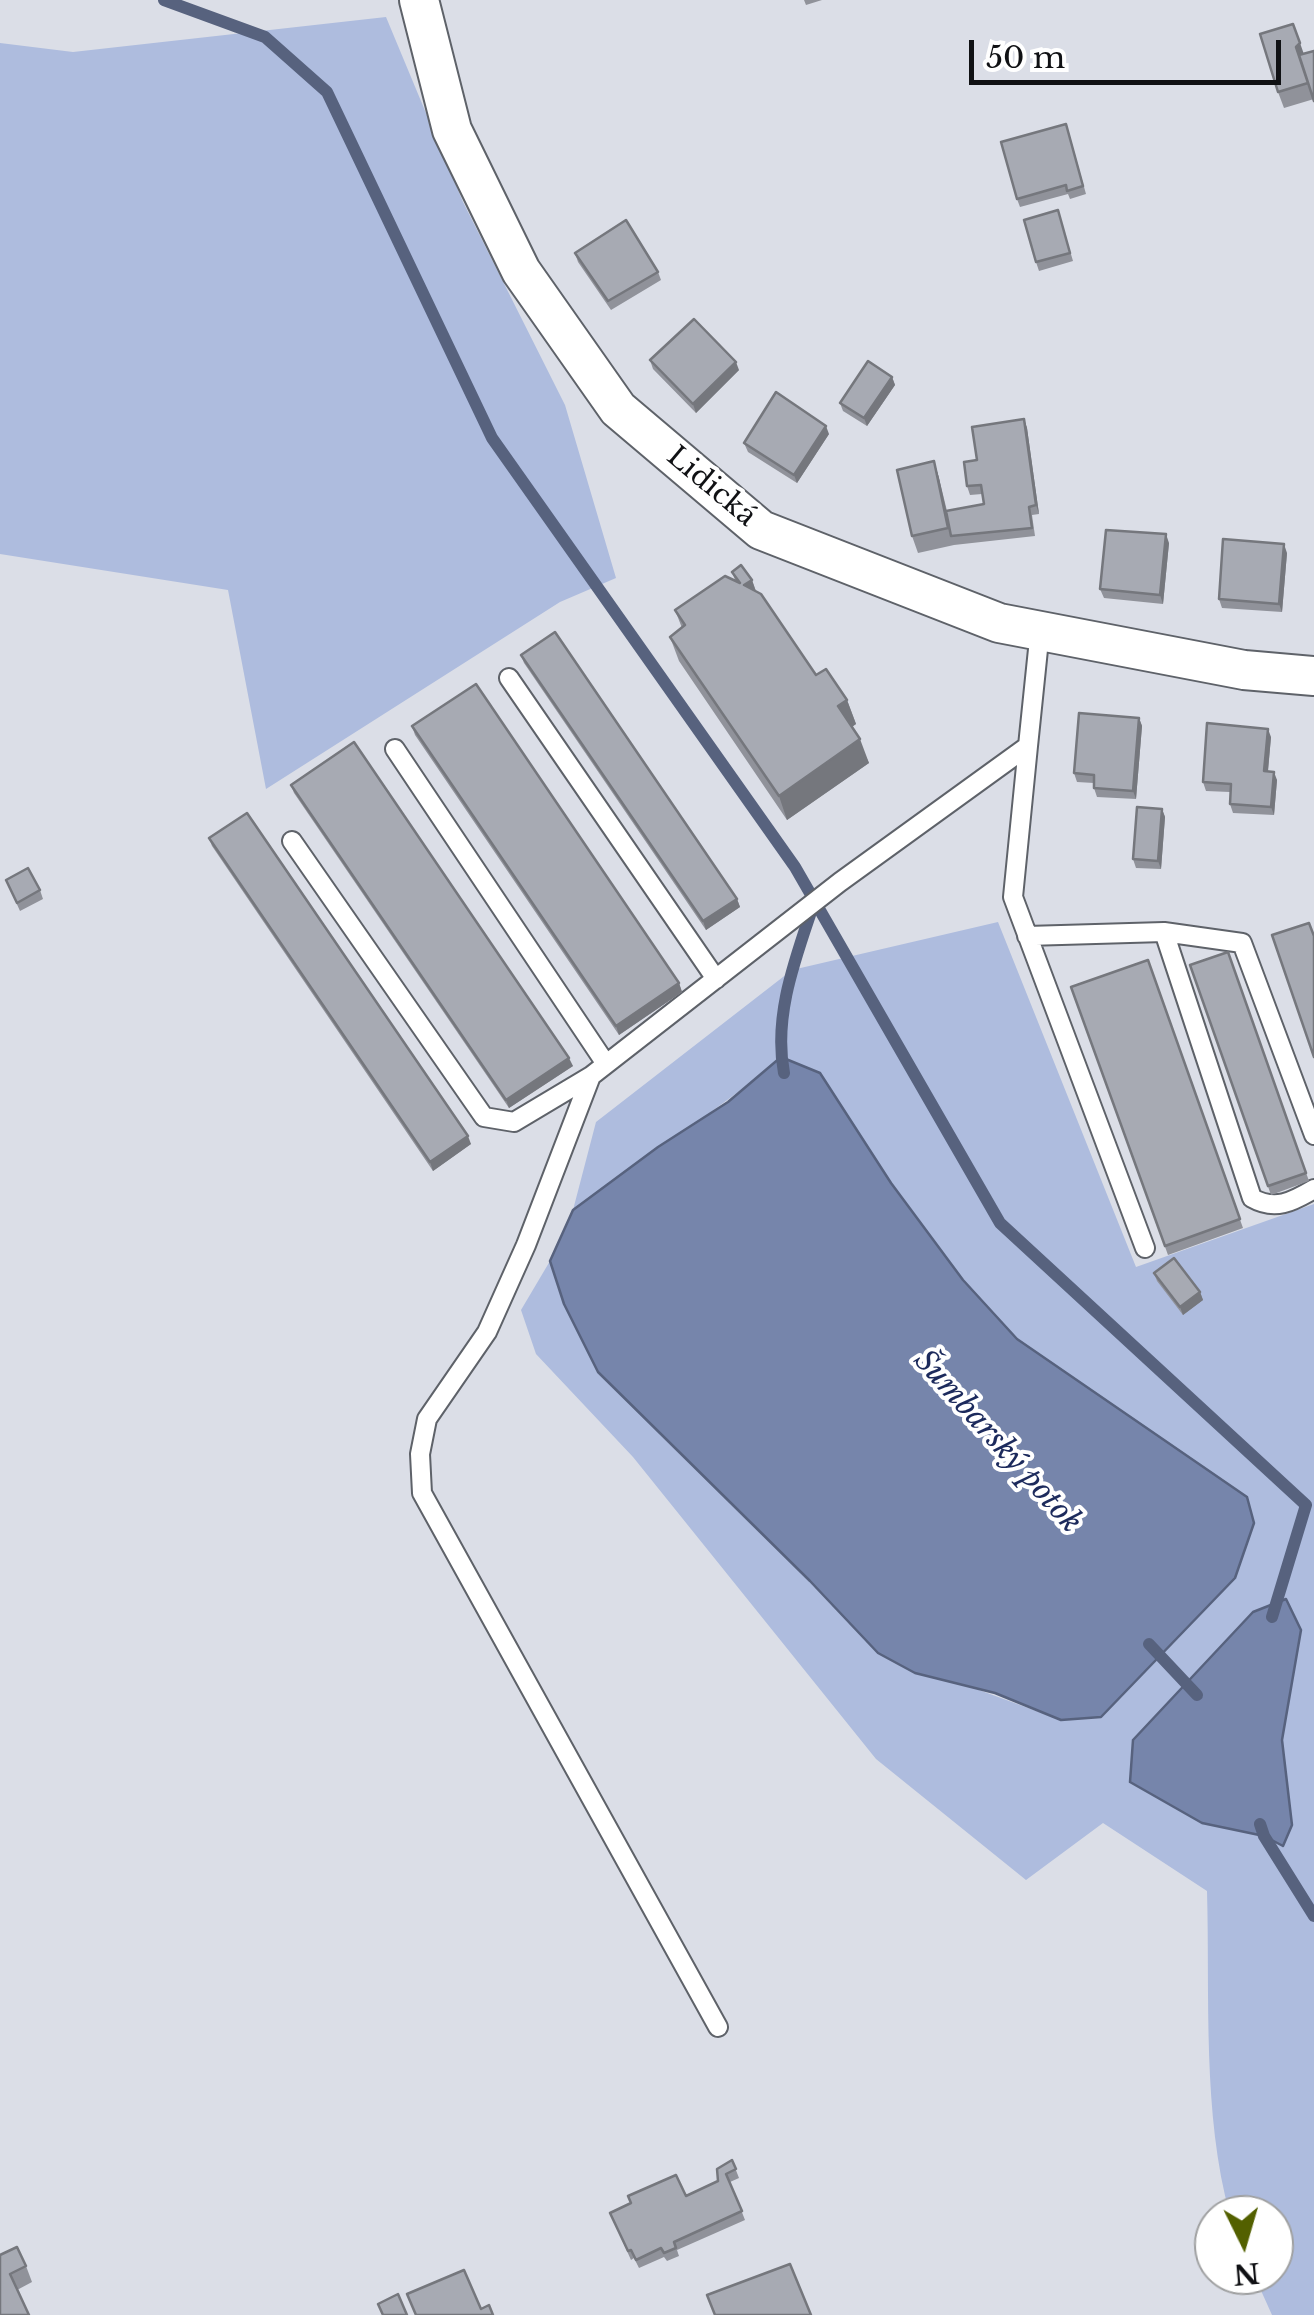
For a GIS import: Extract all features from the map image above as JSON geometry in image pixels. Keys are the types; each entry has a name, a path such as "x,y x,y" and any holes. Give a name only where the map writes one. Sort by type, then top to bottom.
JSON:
{"street":[{"name":"Lidická","path":"419,0 452,130 522,271 618,408 761,530 998,623 1244,670 1314,676"}],"lane":[{"path":"1040,630 1013,896 1145,1248"},
{"path":"509,678 716,979"},
{"path":"292,841 484,1118 514,1122 590,1076 840,882 1028,746"},
{"path":"395,749 606,1064"},
{"path":"1027,936 1164,932 1242,943 1314,1136"},
{"path":"1164,932 1252,1198 1266,1206 1291,1203 1314,1189"},
{"path":"590,1076 526,1245 487,1332 427,1419 420,1454 422,1493 718,2026"}],"shaded area":[{"path":"386,17 463,202 565,405 616,578 560,602 266,789 228,590 0,554 0,43 73,52"},
{"path":"998,922 1136,1267 1314,1204 1314,2315 1272,2315 1263,2295 1294,2295 1294,2195 1225,2195 1211,2096 1207,1891 1103,1823 1026,1880 876,1759 633,1457 536,1354 521,1310 550,1261 564,1304 598,1372 878,1653 1061,1720 1101,1717 1235,1578 1247,1497 1017,1339 963,1280 891,1183 820,1073 781,1058 573,1210 596,1122 792,970"}],"water":[{"path":"781,1057 820,1073 891,1183 963,1280 1017,1339 1247,1497 1254,1523 1235,1578 1101,1717 1061,1720 995,1693 915,1673 878,1653 598,1372 564,1304 550,1261 573,1210 658,1147 728,1102"},
{"path":"1286,1599 1301,1630 1282,1740 1292,1825 1283,1846 1264,1836 1202,1823 1130,1782 1133,1740 1253,1612"}],"building":[{"path":"1293,24 1308,83 1278,92 1260,34"},
{"path":"1314,51 1314,101 1299,55"},
{"path":"1066,124 1083,186 1067,191 1066,185 1017,199 1001,142"},
{"path":"1058,210 1070,253 1036,262 1024,220"},
{"path":"626,220 658,272 608,301 575,253"},
{"path":"694,319 736,362 693,404 650,360"},
{"path":"868,361 892,377 864,418 840,403"},
{"path":"776,392 826,426 794,475 744,443"},
{"path":"1024,419 1036,505 1029,507 1032,528 951,536 946,511 984,504 981,485 967,486 964,462 977,460 972,427"},
{"path":"934,461 948,528 912,536 897,470"},
{"path":"1106,530 1166,534 1160,595 1100,589"},
{"path":"1223,539 1284,544 1279,604 1219,599"},
{"path":"741,565 752,580 744,585 761,594 816,675 826,669 847,700 838,706 860,739 779,796 670,637 685,625 675,610 725,576 740,583 732,572"},
{"path":"555,632 737,899 703,921 521,655"},
{"path":"476,684 679,983 616,1026 412,726"},
{"path":"1079,713 1139,718 1133,791 1094,788 1094,775 1074,773"},
{"path":"1207,723 1268,729 1264,771 1274,772 1271,807 1230,804 1231,784 1203,782"},
{"path":"354,742 569,1058 506,1100 291,785"},
{"path":"1137,807 1162,809 1158,861 1133,859"},
{"path":"247,813 468,1136 430,1162 209,838"},
{"path":"28,868 40,890 17,903 6,880"},
{"path":"1309,923 1314,936 1314,1057 1272,935"},
{"path":"1228,952 1306,1173 1268,1186 1190,965"},
{"path":"1148,960 1240,1219 1165,1246 1071,987"},
{"path":"1174,1258 1200,1292 1180,1307 1154,1273"},
{"path":"732,2160 736,2169 726,2174 742,2211 674,2242 676,2248 664,2253 661,2248 636,2260 610,2213 631,2203 628,2196 676,2175 686,2196 718,2181 717,2169"},
{"path":"17,2247 26,2266 10,2274 29,2315 0,2315 0,2255"},
{"path":"790,2264 811,2315 715,2315 707,2295"},
{"path":"464,2270 481,2309 489,2305 493,2315 416,2315 407,2294"},
{"path":"398,2294 407,2315 383,2315 378,2304"}],"waterway":[{"path":"164,0 265,37 327,92 492,438 795,867 1000,1223 1306,1505 1272,1617"},
{"name":"Šumbarský potok","path":"784,1073 784,1008 814,903"},
{"name":"Šumbarský potok","path":"1149,1644 1197,1695"},
{"path":"1260,1824 1314,1916"}]}
